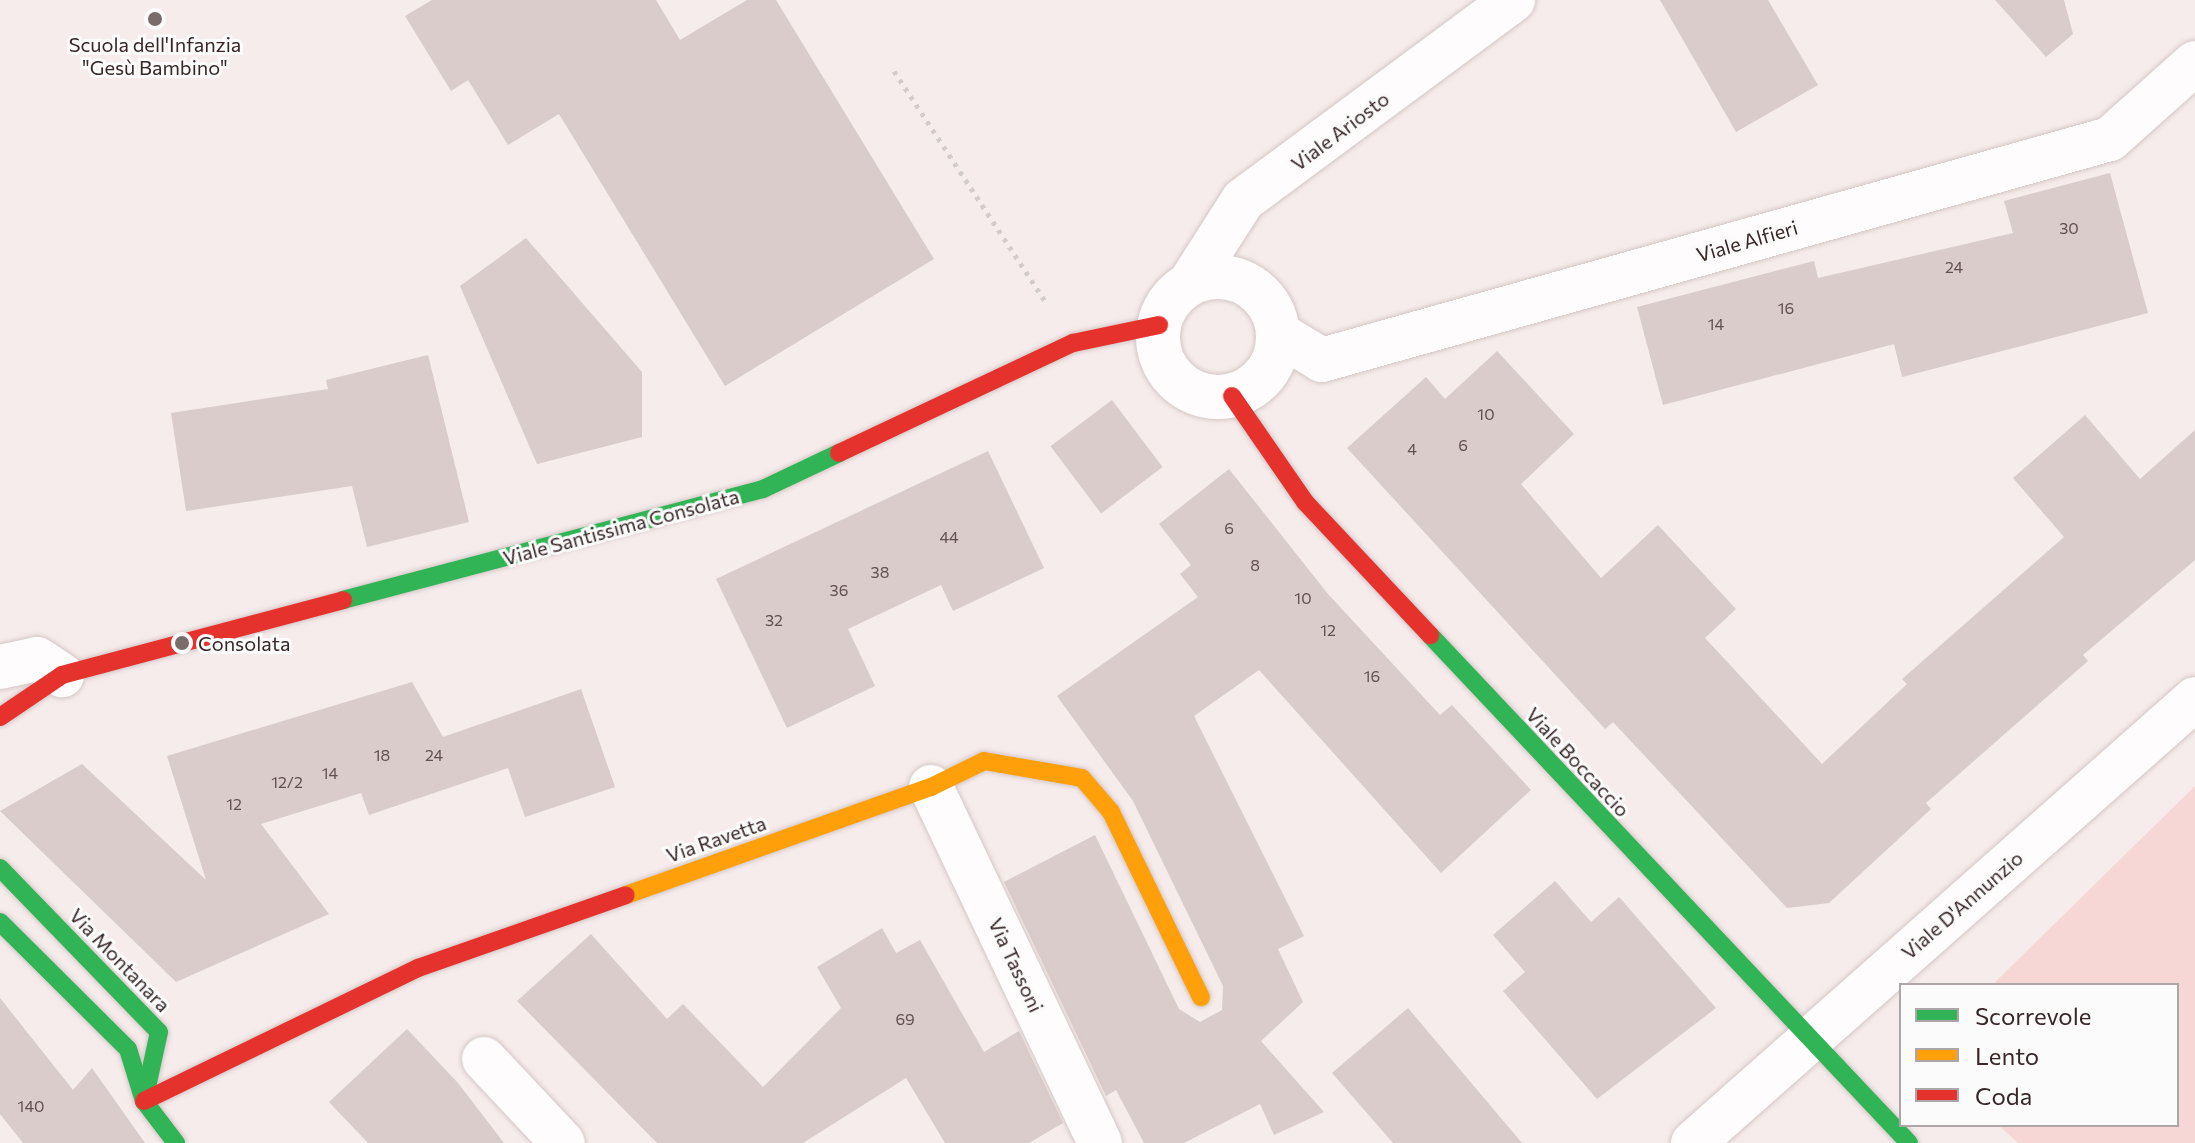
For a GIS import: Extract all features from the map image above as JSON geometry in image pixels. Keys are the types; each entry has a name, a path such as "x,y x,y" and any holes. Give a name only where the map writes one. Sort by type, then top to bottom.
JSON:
{"street":[{"name":"Viale Ariosto","path":"1190,283 1243,200 1513,0"},
{"name":"Viale Alfieri","path":"1279,334 1322,360 2110,139 2195,63"},
{"path":"1217,276 1251,285 1274,312 1279,334 1273,364 1253,387 1232,396 1212,397 1176,380 1159,347 1159,325 1168,303 1190,283 1217,276"},
{"name":"Viale Santissima Consolata","path":"0,717 62,675 763,489 1073,343 1159,325"},
{"name":"Viale Boccaccio","path":"1232,396 1305,502 1809,1041 1909,1143"},
{"path":"0,667 37,659 62,675"},
{"name":"Viale D'Annunzio","path":"1693,1143 2195,699"},
{"name":"Via Ravetta","path":"144,1101 418,968 931,787 984,761 1082,778 1111,812 1201,997"},
{"name":"Via Tassoni","path":"931,787 1100,1143"},
{"name":"Via Montanara","path":"0,868 159,1032 144,1101"},
{"path":"0,922 128,1049 144,1101 176,1143"},
{"path":"484,1059 563,1143"}],"path":[{"path":"894,71 1073,343"}],"shaded area":[{"path":"2195,786 2195,1143 2018,1143 2000,1127 2179,1127 2179,983 1994,983"}],"building":[{"path":"432,0 656,0 680,40 747,0 776,0 934,259 725,386 559,114 508,145 468,80 451,91 405,16"},
{"path":"1660,0 1768,0 1818,85 1736,132"},
{"path":"1995,0 2064,0 2073,34 2046,57"},
{"path":"2110,173 2148,313 1902,377 1894,344 1663,405 1637,307 1814,261 1818,278 2013,233 2004,201"},
{"path":"526,238 642,372 642,437 537,464 460,286"},
{"path":"1497,351 1574,434 1521,484 1601,578 1658,525 1736,609 1705,638 1822,764 1907,684 1902,679 2064,537 2013,478 2085,415 2140,479 2195,430 2195,560 2083,655 2088,661 1926,803 1931,809 1829,903 1787,908 1613,722 1605,729 1347,448 1426,377 1445,399"},
{"path":"428,355 469,522 367,547 352,486 186,511 171,413 328,389 326,380"},
{"path":"1112,400 1163,467 1101,513 1051,446"},
{"path":"988,451 1044,568 953,611 941,585 848,629 875,686 787,728 716,579"},
{"path":"1229,469 1328,594 1440,715 1452,705 1531,790 1441,873 1259,670 1194,716 1304,936 1278,949 1303,1002 1261,1041 1324,1112 1274,1135 1260,1104 1184,1143 1144,1143 1116,1090 1106,1096 1004,882 1095,835 1179,1009 1200,1022 1222,1010 1223,986 1133,801 1057,696 1198,597 1180,574 1191,565 1159,524"},
{"path":"412,682 443,737 581,689 615,787 525,817 508,768 369,815 361,793 261,824 329,914 176,982 0,811 82,764 206,880 167,756"},
{"path":"1555,881 1591,922 1619,897 1716,1008 1597,1099 1503,991 1525,972 1493,935"},
{"path":"882,928 896,953 920,940 984,1052 1019,1031 1063,1123 1029,1143 945,1143 906,1078 803,1143 657,1143 517,1001 591,934 667,1019 683,1004 763,1087 841,1008 817,967"},
{"path":"0,998 73,1090 92,1068 145,1143 23,1143 0,1114"},
{"path":"1408,1008 1522,1143 1393,1143 1332,1073"},
{"path":"407,1029 458,1083 504,1143 368,1143 329,1102"}],"traffic: fast":[{"path":"343,600 763,489 839,453"},
{"path":"1430,635 1909,1143"},
{"path":"0,868 159,1032 144,1101"},
{"path":"0,922 128,1049 144,1101 176,1143"}],"traffic: slow":[{"path":"626,895 931,787 984,761 1082,778 1111,812 1201,997"}],"traffic: jam":[{"path":"839,453 1073,343 1159,325"},
{"path":"1232,396 1305,502 1430,635"},
{"path":"0,717 62,675 343,600"},
{"path":"144,1101 418,968 626,895"}],"place":[{"name":"Scuola dell'Infanzia \"Gesù Bambino\"","path":"155,19"},
{"name":"Consolata","path":"182,643"}]}
